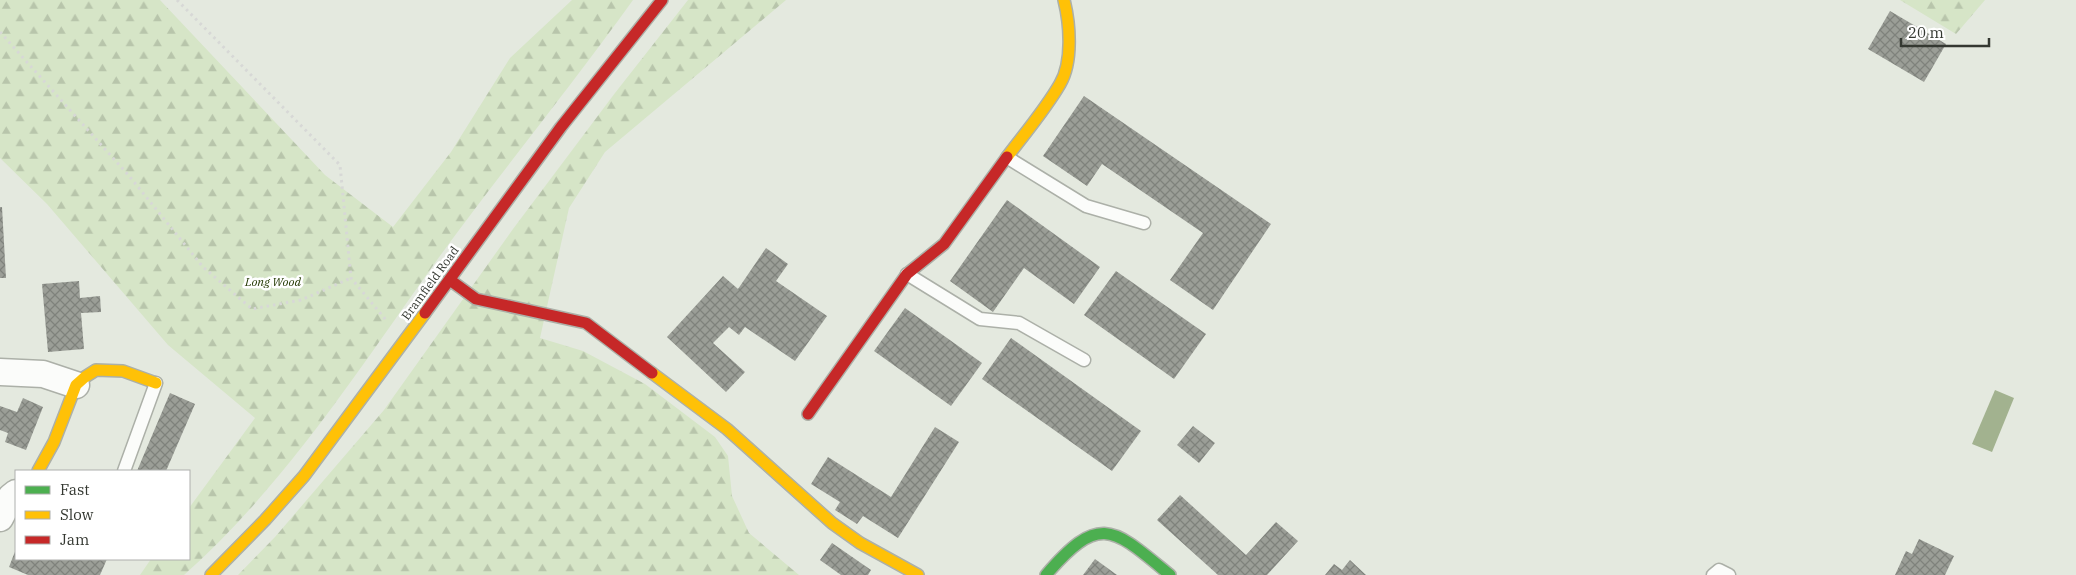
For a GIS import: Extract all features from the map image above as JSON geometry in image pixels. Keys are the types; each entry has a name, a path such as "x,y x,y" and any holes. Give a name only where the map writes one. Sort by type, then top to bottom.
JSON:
{"street":[{"name":"Bramfield Road","path":"212,575 248,538 315,461 507,200 632,36 662,0"},
{"path":"808,414 907,274 944,244 1062,83 1071,37 1068,12 1064,0"},
{"path":"450,280 476,299 586,323 727,429 832,523 860,544 918,575"},
{"path":"39,470 54,442 76,385 96,370 124,371 156,383"},
{"path":"0,372 43,374 76,385"},
{"path":"0,518 15,494"},
{"path":"1046,575 1064,551 1089,534 1101,532 1127,540 1170,575"}],"lane":[{"path":"1008,158 1086,206 1144,223"},
{"path":"907,274 980,319 1019,323 1084,360"},
{"path":"124,470 156,383"},
{"path":"1713,575 1719,570 1729,575"}],"path":[{"path":"177,0 340,166 351,278 404,342"},
{"path":"0,32 130,177 203,267 252,310 301,300 351,278"}],"green space":[{"name":"Long Wood","path":"0,0 160,0 325,175 393,227 451,152 510,58 572,0 633,0 461,227 349,384 288,465 221,540 184,575 140,575 150,560 190,560 190,507 255,418 168,345 47,204 0,158"},
{"path":"688,0 786,0 605,152 569,208 540,338 583,351 645,384 715,437 728,456 732,496 749,533 799,575 238,575 275,537 384,410 513,229 615,93"},
{"path":"1900,0 1985,0 1956,34"}],"shaded area":[{"path":"1995,390 2014,398 1992,452 1972,444"}],"building":[{"path":"1890,11 1946,44 1924,82 1868,49"},
{"path":"1084,96 1271,224 1213,310 1170,280 1203,233 1102,164 1087,186 1043,156"},
{"path":"1007,200 1100,267 1074,304 1024,268 993,312 950,281"},
{"path":"0,207 2,207 6,278 0,278"},
{"path":"766,248 788,264 776,281 827,316 795,361 745,327 739,335 729,327 713,343 745,372 726,392 667,337 723,276 738,289"},
{"path":"1116,271 1206,334 1174,379 1084,315"},
{"path":"79,281 80,298 100,296 101,312 81,313 84,349 48,352 42,284"},
{"path":"905,308 982,363 951,406 874,351"},
{"path":"1011,338 1141,431 1112,471 982,379"},
{"path":"170,393 195,404 166,470 137,470"},
{"path":"23,398 43,407 26,450 5,442 8,433 0,430 0,406 17,412"},
{"path":"1193,426 1215,443 1199,463 1177,445"},
{"path":"935,427 959,442 898,538 863,516 857,524 835,510 840,502 811,484 828,457 891,497"},
{"path":"1180,495 1246,555 1276,522 1298,541 1267,575 1218,575 1157,520"},
{"path":"1919,539 1954,556 1945,575 1895,575 1906,551 1912,554"},
{"path":"832,543 871,570 868,575 841,575 820,560"},
{"path":"15,552 15,560 107,560 100,575 28,575 9,567"},
{"path":"1095,559 1117,575 1083,575"},
{"path":"1350,560 1366,575 1325,575 1334,564 1342,570"}],"traffic: fast":[{"path":"1046,575 1064,555 1080,542 1094,535 1107,534 1120,538 1134,546 1170,575"}],"traffic: slow":[{"path":"1007,157 1048,103 1064,75 1069,54 1068,20 1064,0"},
{"path":"211,575 265,520 304,476 425,313"},
{"path":"39,470 54,442 76,385 85,377 96,370 123,371 156,383"},
{"path":"652,373 727,429 832,523 860,543 918,575"}],"traffic: jam":[{"path":"425,313 561,127 662,0"},
{"path":"808,414 907,274 944,244 1007,157"},
{"path":"450,280 476,299 586,323 652,373"}]}
